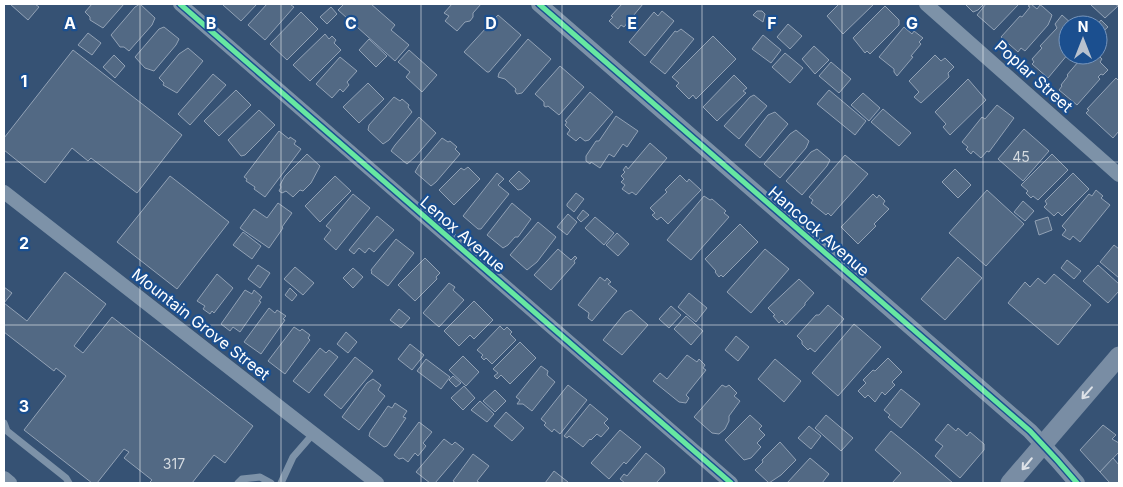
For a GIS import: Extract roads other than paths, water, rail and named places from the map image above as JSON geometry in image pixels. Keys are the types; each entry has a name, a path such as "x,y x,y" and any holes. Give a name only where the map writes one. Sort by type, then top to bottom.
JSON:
{"main road":[{"path":"1010,483 1119,356"}],"street":[{"name":"Lenox Avenue","path":"180,4 731,483"},
{"name":"Hancock Avenue","path":"539,4 1022,425 1043,445 1076,483"},
{"name":"Poplar Street","path":"926,4 1119,175"},
{"name":"Mountain Grove Street","path":"4,192 377,483"},
{"path":"4,478 10,483"}],"lane":[{"path":"4,422 7,431 66,478 69,483"},
{"path":"281,483 293,457 314,434"},
{"path":"238,483 242,479 260,477 271,483"}]}
